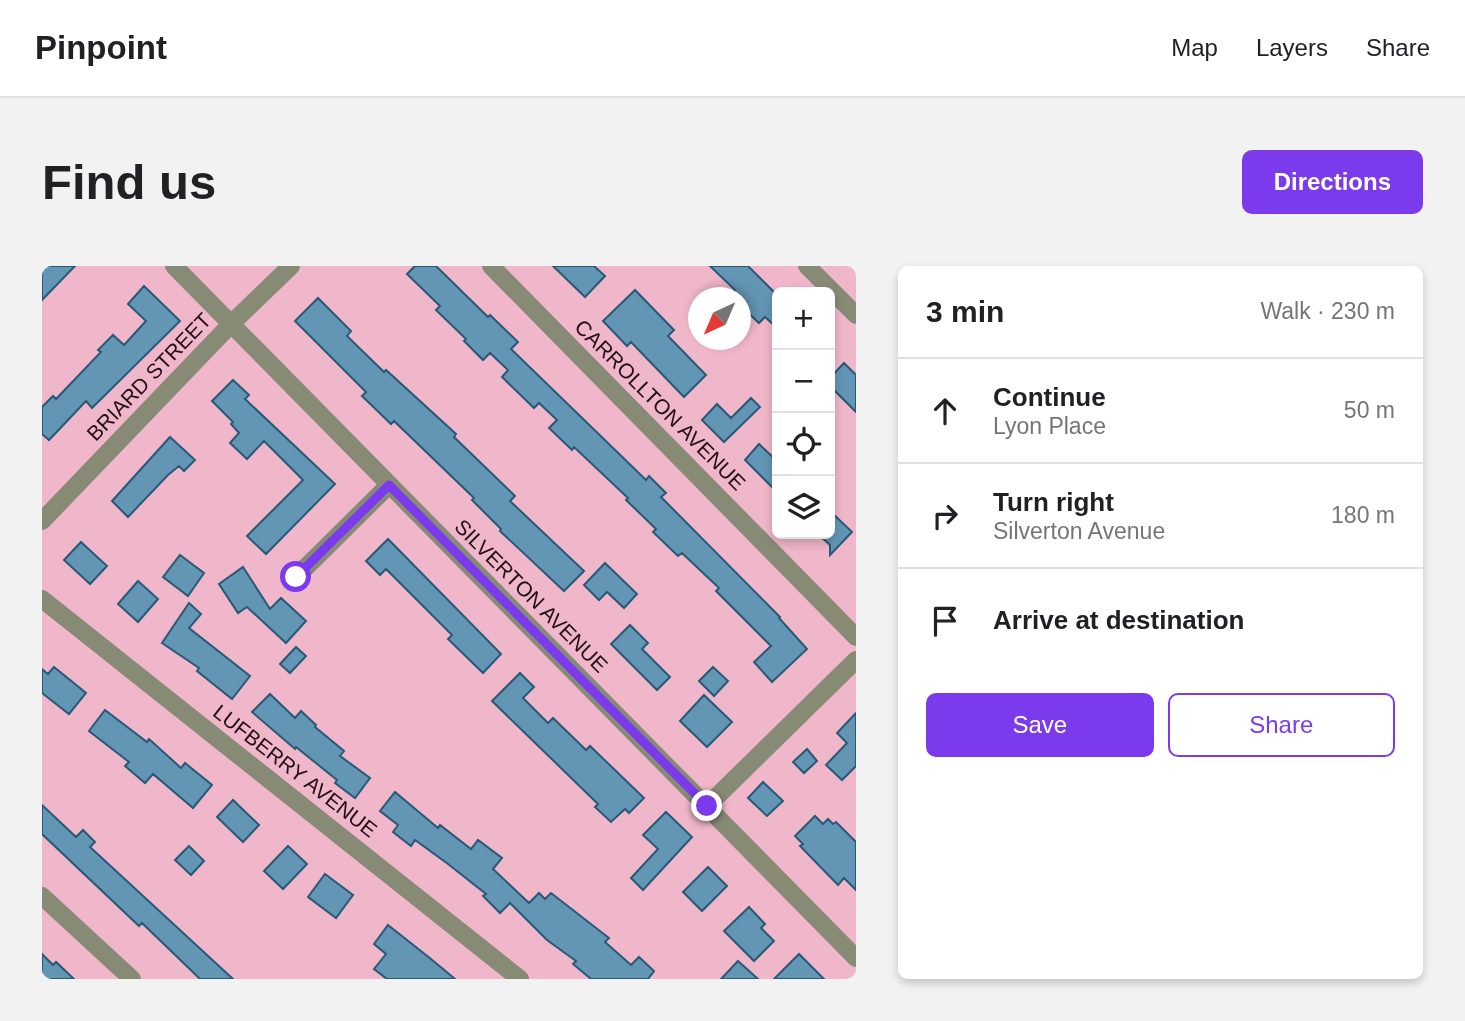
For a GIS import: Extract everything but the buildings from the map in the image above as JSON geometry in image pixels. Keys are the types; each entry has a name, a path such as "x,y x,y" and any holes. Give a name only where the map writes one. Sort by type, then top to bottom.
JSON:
{"street":[{"name":"SILVERTON AVENUE","path":"174,266 856,958"},
{"name":"BRIARD STREET","path":"42,521 231,324 291,266"},
{"name":"CARROLLTON AVENUE","path":"491,266 856,637"},
{"path":"807,266 856,315"},
{"path":"296,577 389,485"},
{"name":"LUFBERRY AVENUE","path":"42,599 520,979"},
{"path":"707,806 856,660"},
{"path":"42,896 132,979"}],"route":[{"path":"296,577 389,485 707,806"}]}
